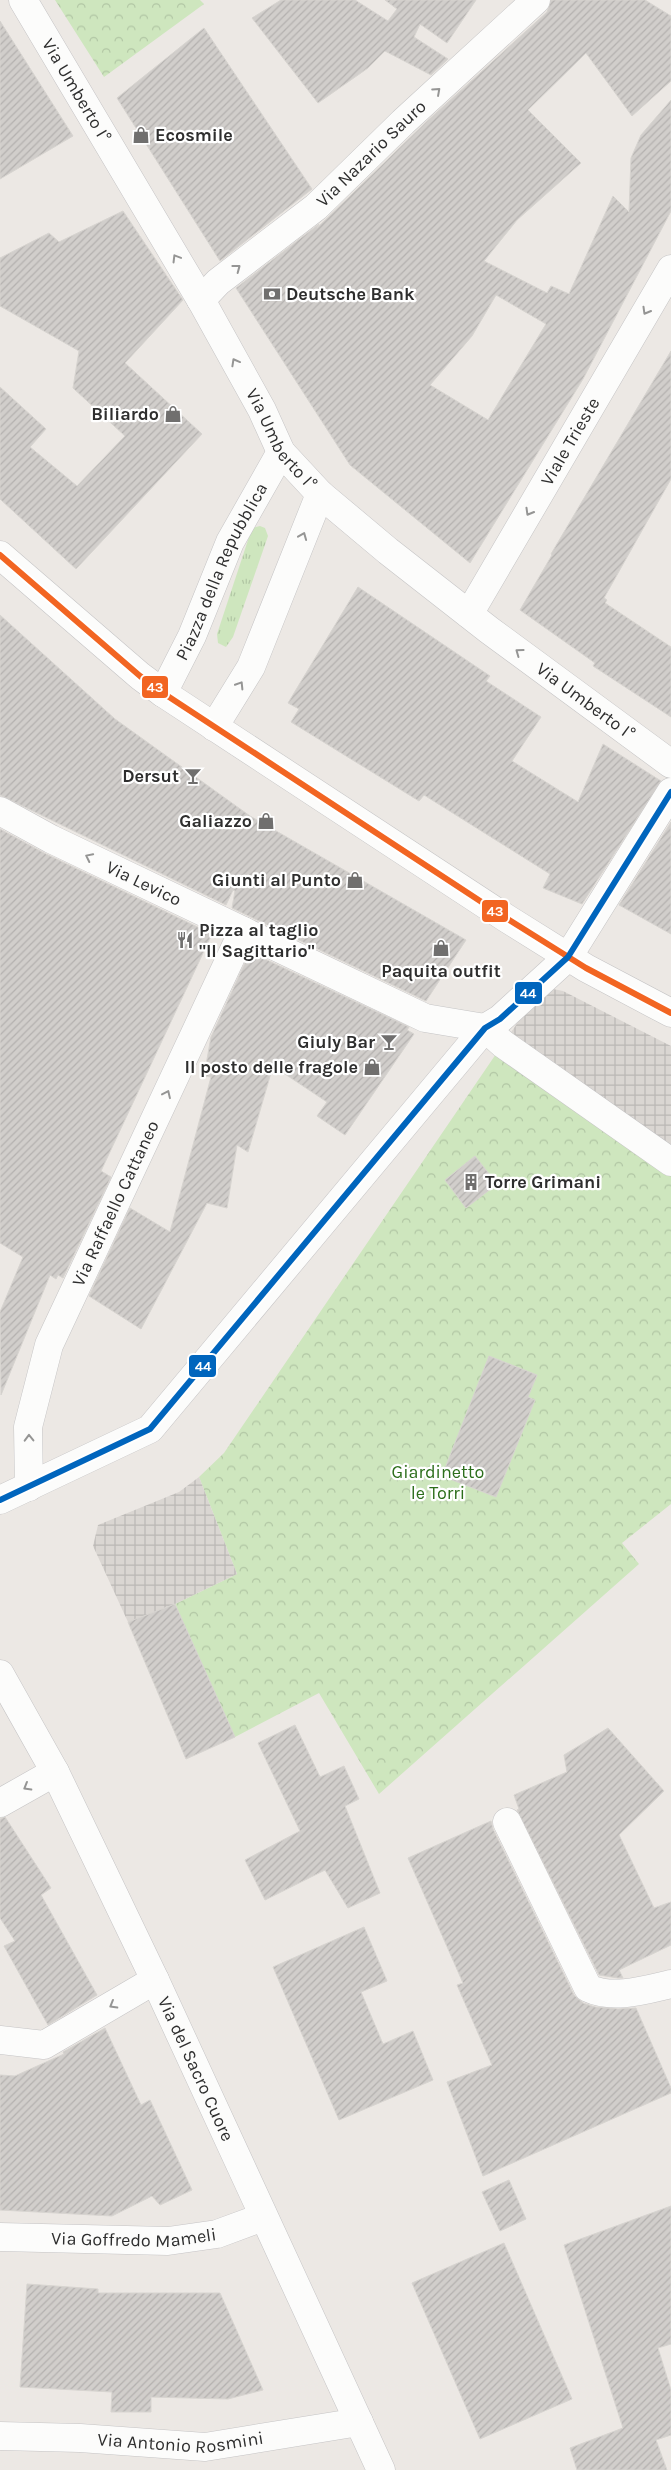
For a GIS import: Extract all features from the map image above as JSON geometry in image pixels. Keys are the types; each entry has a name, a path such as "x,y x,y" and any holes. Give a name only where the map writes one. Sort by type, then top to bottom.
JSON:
{"street":[{"name":"Via Umberto I°","path":"23,0 201,300 262,410 281,452 320,494 388,551 469,614 671,764"},
{"name":"Via Nazario Sauro","path":"201,300 218,282 316,207 403,122 536,0"},
{"name":"Viale Trieste","path":"469,614 671,269"},
{"name":"Piazza della Repubblica","path":"163,693 192,636 230,542 281,452"},
{"path":"214,727 251,667 320,494"},
{"path":"1,556 140,676 163,693 568,957 671,1013"},
{"path":"0,1500 150,1429 485,1028 500,1019 568,957 671,792"},
{"name":"Via Levico","path":"0,811 51,839 425,1018 485,1028"},
{"name":"Via Raffaello Cattaneo","path":"29,1487 28,1427 49,1345 244,931"},
{"path":"485,1028 671,1162"},
{"name":"Via del Sacro Cuore","path":"0,1674 55,1772 155,1980 381,2470"},
{"path":"0,1803 55,1772"},
{"path":"507,1822 588,1988 600,1994 635,1992 671,1984"},
{"path":"0,2040 44,2045 155,1980"},
{"name":"Via Goffredo Mameli","path":"0,2236 168,2241 217,2234 263,2217"},
{"name":"Via Antonio Rosmini","path":"0,2436 80,2438 205,2447 359,2422"}],"green space":[{"path":"55,0 200,0 204,4 104,77"},
{"path":"260,526 265,528 268,536 233,637 226,647 218,643 217,634 252,528"},
{"name":"Giardinetto le Torri","path":"496,1054 671,1176 671,1504 622,1543 639,1564 379,1794 319,1693 235,1737 175,1604 237,1574 199,1477 224,1453"}],"shaded area":[{"path":"553,989 563,991 671,1046 671,1176 607,1131 503,1044 533,1000"},
{"path":"199,1477 237,1574 175,1604 128,1622 93,1546 98,1525 179,1492"}],"building":[{"path":"281,0 355,0 388,21 397,9 385,0 476,0 447,43 420,24 414,37 448,59 431,75 385,51 368,68 318,103 252,18"},
{"path":"551,0 645,0 671,16 671,81 632,116 586,53 528,110 581,163 517,220 484,261 547,293 551,286 569,294 613,196 629,212 631,158 641,135 671,100 671,211 583,379 470,563 350,465 236,288 319,224 317,228 425,123 547,12","holes":["496,295 546,324 488,420 430,385 472,336"]},
{"path":"0,21 73,136 0,179"},
{"path":"204,28 312,189 220,261 117,98"},
{"path":"123,211 183,300 125,363 202,434 76,569 0,499 0,387 46,429 30,447 77,486 125,436 73,388 79,351 0,306 0,258 49,233 59,242"},
{"path":"671,351 671,479 604,598 607,600 605,603 671,647 671,717 593,666 595,663 520,610"},
{"path":"358,587 490,676 486,681 541,717 512,761 578,802 603,744 661,781 582,904 543,888 550,874 424,795 419,801 291,722 299,709 288,703"},
{"path":"0,615 115,719 250,816 466,940 426,1001 232,908 235,891 233,890 226,905 0,795"},
{"path":"671,822 671,934 619,905"},
{"path":"0,829 44,853 212,934 101,1171 111,1177 63,1278 58,1275 56,1279 50,1275 1,1395 0,1312 23,1257 0,1243"},
{"path":"250,952 409,1027 407,1030 414,1034 345,1135 317,1116 327,1102 273,1066 248,1152 237,1145 227,1208 207,1203 141,1329 89,1296 130,1208 170,1232 211,1077 204,1076 211,1037"},
{"name":"Torre Grimani","path":"475,1156 497,1184 466,1208 445,1180"},
{"path":"489,1356 537,1375 528,1397 535,1400 496,1497 442,1476"},
{"path":"175,1604 235,1737 186,1759 128,1622"},
{"path":"295,1725 320,1777 344,1766 359,1799 345,1806 380,1893 348,1908 325,1870 265,1900 245,1860 300,1831 258,1743"},
{"path":"608,1728 664,1791 619,1835 654,1908 671,1902 671,1945 619,1970 623,1978 599,1975 517,1810 519,1809 514,1795 567,1772 564,1755"},
{"path":"5,1817 51,1888 41,1895 97,1995 48,2025 4,1946 15,1941 0,1918 0,1819"},
{"path":"491,1821 493,1829 574,1995 583,2003 595,2007 636,2008 671,2088 671,2093 483,2176 447,2082 492,2065 457,1985 463,1983 408,1858"},
{"path":"364,1927 387,1981 361,1992 383,2044 413,2031 433,2080 339,2120 273,1967"},
{"path":"105,2028 141,2105 150,2100 192,2190 160,2205 152,2196 112,2216 0,2210 0,2075 15,2076 64,2054 63,2052"},
{"path":"509,2180 526,2219 500,2231 482,2192"},
{"path":"671,2206 671,2344 658,2348 671,2390 671,2435 656,2440 667,2470 577,2470 570,2448 623,2428 564,2245"},
{"path":"504,2243 572,2399 480,2439 412,2283"},
{"path":"27,2284 98,2289 98,2293 220,2293 263,2390 228,2399 151,2397 151,2412 111,2412 112,2392 20,2387"}],"transit line":[{"name":"43","path":"0,555 140,676 163,693 506,918 586,968 671,1013"},
{"name":"44","path":"0,1500 150,1429 485,1028 500,1019 568,957 671,792"}],"place":[{"name":"Ecosmile","path":"141,135"},
{"name":"Deutsche Bank","path":"272,294"},
{"name":"Biliardo","path":"173,414"},
{"name":"Dersut","path":"193,776"},
{"name":"Galiazzo","path":"266,821"},
{"name":"Giunti al Punto","path":"355,880"},
{"name":"Pizza al taglio \"Il Sagittario\"","path":"185,940"},
{"name":"Paquita outfit","path":"441,948"},
{"name":"Giuly Bar","path":"389,1042"},
{"name":"Il posto delle fragole","path":"372,1067"},
{"name":"Torre Grimani","path":"471,1182"}]}
